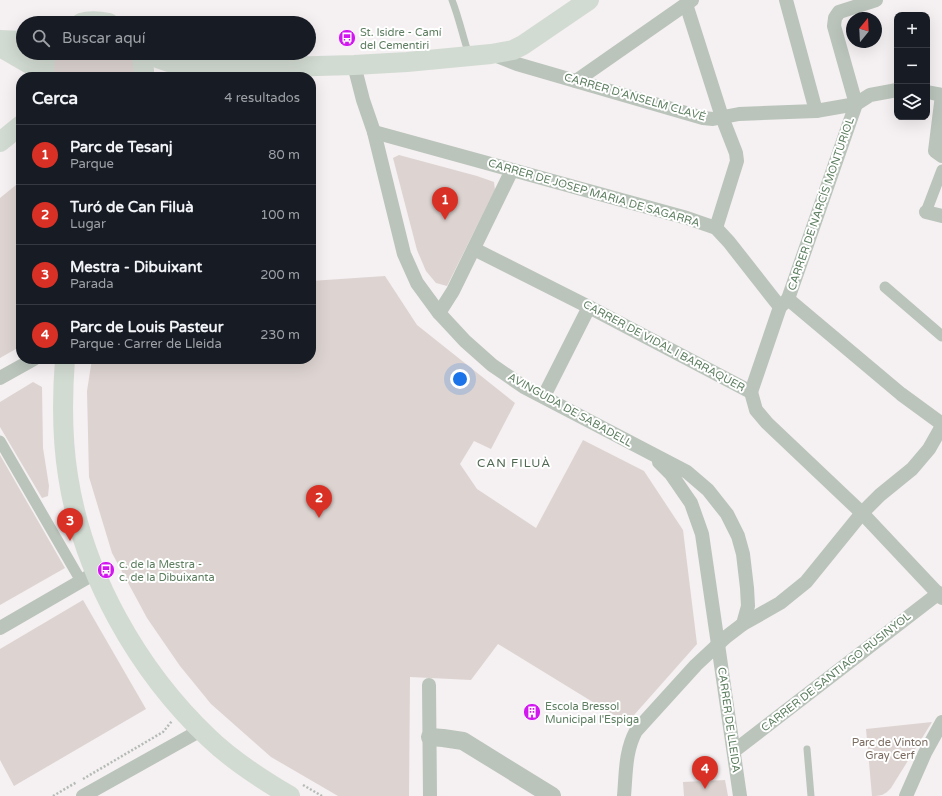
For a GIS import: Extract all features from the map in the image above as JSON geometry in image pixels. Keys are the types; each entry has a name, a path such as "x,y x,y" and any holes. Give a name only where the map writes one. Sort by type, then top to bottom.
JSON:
{"main road":[{"path":"163,60 203,69 354,65 407,62 491,54 513,50 523,45 589,0"},
{"path":"0,40 16,41"},
{"path":"0,47 16,56"},
{"path":"23,60 40,72"},
{"path":"43,72 45,60"},
{"path":"143,60 144,72"},
{"path":"195,72 203,69"},
{"path":"0,142 16,129"},
{"path":"65,364 63,421 68,477 80,528 88,577 118,619 143,661 201,730 230,756 257,776 296,790"}],"street":[{"path":"786,0 816,111"},
{"path":"856,104 834,26 835,18 839,12 876,0"},
{"path":"576,81 689,2 722,117 736,152 737,161 716,228"},
{"name":"CARRER D'ANSELM CLAVÉ","path":"491,54 517,64 703,118 713,119 739,114 816,111 856,104 870,94 894,90"},
{"name":"AVINGUDA DE SABADELL","path":"354,65 363,100 374,132 404,254 416,282 438,313 465,341 492,365 524,387 544,396 653,455 688,472 708,490 728,514 738,536 743,554 748,606 743,624"},
{"path":"930,93 942,95 935,151 942,156"},
{"name":"CARRER DE NARCÍS MONTURIOL","path":"751,392 856,104"},
{"name":"CARRER DE JOSEP MARIA DE SAGARRA","path":"374,132 687,218 716,228 784,303 942,425"},
{"path":"438,313 453,290 512,170"},
{"path":"942,170 926,212 942,216"},
{"name":"CARRER DE VIDAL I BARRAQUER","path":"474,249 589,306 751,392 756,410 767,423 862,513 941,596"},
{"path":"885,287 942,336"},
{"path":"544,396 589,306"},
{"path":"0,378 25,364"},
{"path":"624,796 628,756 632,738 636,731 696,664 743,624 780,603 806,582 862,513 880,495 912,469 929,449 942,425"},
{"path":"0,441 88,577 0,628"},
{"name":"AVINGUDA DE SABADELL","path":"653,455 671,474 691,503 702,534 719,644"},
{"name":"CARRER DE SANTIAGO RUSINYOL","path":"734,751 941,596"},
{"name":"CARRER DE LLEIDA","path":"719,644 740,796"},
{"path":"429,685 430,796"},
{"path":"906,796 925,753 942,722"},
{"path":"83,796 201,730"},
{"path":"430,737 463,741 552,796"}],"lane":[{"path":"452,0 470,56"},
{"path":"807,748 811,796"}],"path":[{"path":"53,796 163,732 176,715 183,710"},
{"path":"296,790 322,796"}],"green space":[{"path":"45,60 142,60 143,72 44,72"},
{"path":"399,155 494,182 495,190 447,286 436,283 426,271 417,250 393,158"},
{"path":"16,185 16,349 0,358 0,198"},
{"path":"385,276 417,325 515,403 491,449 474,441 460,464 477,489 536,528 583,440 644,471 683,530 697,644 627,723 498,644 471,680 410,677 409,796 338,796 271,757 211,704 180,666 147,618 112,553 89,477 87,391 91,364 316,364 316,281"},
{"path":"33,382 42,387 43,448 49,486 48,496 42,498 0,427 0,402"},
{"path":"0,455 65,568 0,605"},
{"path":"83,600 146,709 14,786 0,760 0,649"},
{"name":"Parc de Vinton Gray Cerf","path":"932,722 891,788 883,795 872,796 866,729"},
{"path":"725,780 728,796 684,796 683,782"}],"place":[{"name":"St. Isidre - Camí del Cementiri","path":"347,38"},
{"name":"Parc de Tesanj","path":"445,220"},
{"name":"Turó de Can Filuà","path":"319,518"},
{"name":"Mestra - Dibuixant","path":"70,541"},
{"name":"c. de la Mestra - c. de la Dibuixanta","path":"106,570"},
{"name":"Escola Bressol Municipal l'Espiga","path":"532,712"},
{"name":"Parc de Louis Pasteur","path":"705,789"}],"district":[{"name":"CAN FILUÀ","path":"514,463"}]}
